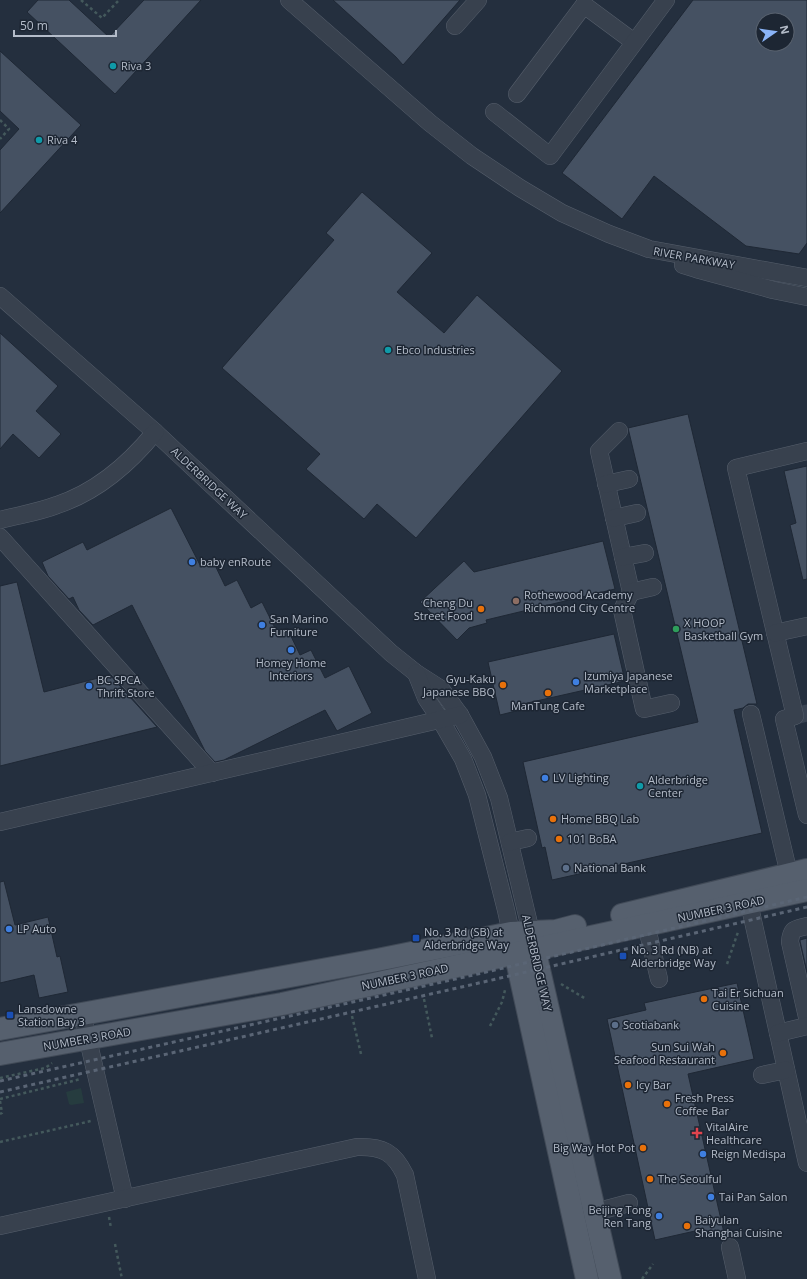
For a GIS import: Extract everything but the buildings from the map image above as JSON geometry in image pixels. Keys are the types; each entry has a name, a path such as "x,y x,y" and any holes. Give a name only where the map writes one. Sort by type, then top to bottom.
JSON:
{"main road":[{"name":"NUMBER 3 ROAD","path":"0,1054 282,1004 523,942 556,930 798,872"},
{"name":"NUMBER 3 ROAD","path":"0,1029 377,960 523,942 646,924 807,890"},
{"name":"ALDERBRIDGE WAY","path":"523,942 595,1212 610,1279"},
{"name":"ALDERBRIDGE WAY","path":"523,942 587,1279"}],"street":[{"path":"288,0 430,123 472,156 520,188 562,213 609,234 649,249"},
{"path":"455,26 478,0"},
{"path":"494,112 550,156 666,0"},
{"path":"517,94 586,3 634,42"},
{"name":"RIVER PARKWAY","path":"649,249 807,278"},
{"name":"RIVER PARKWAY","path":"649,249 658,256 696,270 807,298"},
{"path":"729,263 774,280 807,286"},
{"name":"ALDERBRIDGE WAY","path":"0,296 155,432 390,653 441,689 460,715 483,757 499,798 510,842 523,942"},
{"path":"619,430 599,451 631,592 622,610 644,709 671,704"},
{"path":"0,520 46,509 80,496 115,472 142,448 155,432"},
{"path":"807,451 736,468 795,716 784,719 807,815"},
{"path":"606,484 629,478"},
{"path":"614,518 637,513"},
{"path":"0,537 212,773"},
{"path":"623,557 645,553"},
{"path":"631,592 653,587"},
{"path":"775,633 807,626"},
{"name":"ALDERBRIDGE WAY","path":"416,672 426,698 463,759 478,795 506,910 523,942"},
{"path":"751,714 798,872"},
{"path":"0,822 460,715"},
{"path":"510,842 528,838"},
{"path":"749,903 786,1070 800,1102 807,1164"},
{"path":"646,924 659,979"},
{"path":"807,926 795,928 791,934 790,942 807,1016"},
{"path":"82,1014 125,1199"},
{"path":"778,1033 807,1026"},
{"path":"762,1075 786,1070"},
{"path":"0,1226 357,1148 372,1147 384,1150 394,1157 405,1175 428,1279"},
{"path":"595,1212 629,1203"},
{"path":"730,1247 737,1279"}],"path":[{"path":"81,0 102,18 119,0"},
{"path":"0,120 9,129 0,138"},
{"path":"726,964 738,932"},
{"path":"557,982 586,999"},
{"path":"490,1026 502,1002 506,987"},
{"path":"424,999 432,1038"},
{"path":"352,1016 361,1054"},
{"path":"0,1078 45,1068 57,1060"},
{"path":"0,1114 2,1113 0,1100 81,1079"},
{"path":"21,1094 22,1099"},
{"path":"0,1142 91,1121"},
{"path":"30,1130 31,1135"},
{"path":"108,1212 111,1228"},
{"path":"115,1244 122,1279"},
{"path":"642,1279 653,1264"}],"green space":[{"path":"81,1088 84,1103 69,1104 66,1092"}],"tunnel":[{"path":"795,716 807,714"}],"railway":[{"path":"0,1081 482,973 807,897"},
{"path":"0,1092 807,907"}],"place":[{"name":"Riva 3","path":"113,66"},
{"name":"Riva 4","path":"39,140"},
{"name":"Ebco Industries","path":"388,350"},
{"name":"baby enRoute","path":"192,562"},
{"name":"Rothewood Academy Richmond City Centre","path":"516,601"},
{"name":"Cheng Du Street Food","path":"481,609"},
{"name":"San Marino Furniture","path":"262,625"},
{"name":"X HOOP Basketball Gym","path":"676,629"},
{"name":"Homey Home Interiors","path":"291,650"},
{"name":"Izumiya Japanese Marketplace","path":"576,682"},
{"name":"Gyu-Kaku Japanese BBQ","path":"503,685"},
{"name":"BC SPCA Thrift Store","path":"89,686"},
{"name":"ManTung Cafe","path":"548,693"},
{"name":"LV Lighting","path":"545,778"},
{"name":"Alderbridge Center","path":"640,786"},
{"name":"Home BBQ Lab","path":"553,819"},
{"name":"101 BoBA","path":"559,839"},
{"name":"National Bank","path":"566,868"},
{"name":"LP Auto","path":"9,929"},
{"name":"No. 3 Rd (SB) at Alderbridge Way","path":"416,938"},
{"name":"No. 3 Rd (NB) at Alderbridge Way","path":"623,956"},
{"name":"Tai Er Sichuan Cuisine","path":"704,999"},
{"name":"Lansdowne Station Bay 3","path":"10,1015"},
{"name":"Scotiabank","path":"615,1025"},
{"name":"Sun Sui Wah Seafood Restaurant","path":"723,1053"},
{"name":"Icy Bar","path":"628,1085"},
{"name":"Fresh Press Coffee Bar","path":"667,1104"},
{"name":"VitalAire Healthcare","path":"697,1133"},
{"name":"Big Way Hot Pot","path":"643,1148"},
{"name":"Reign Medispa","path":"703,1154"},
{"name":"The Seoulful","path":"650,1179"},
{"name":"Tai Pan Salon","path":"711,1197"},
{"name":"Beijing Tong Ren Tang","path":"659,1216"},
{"name":"Baiyulan Shanghai Cuisine","path":"687,1226"}]}
